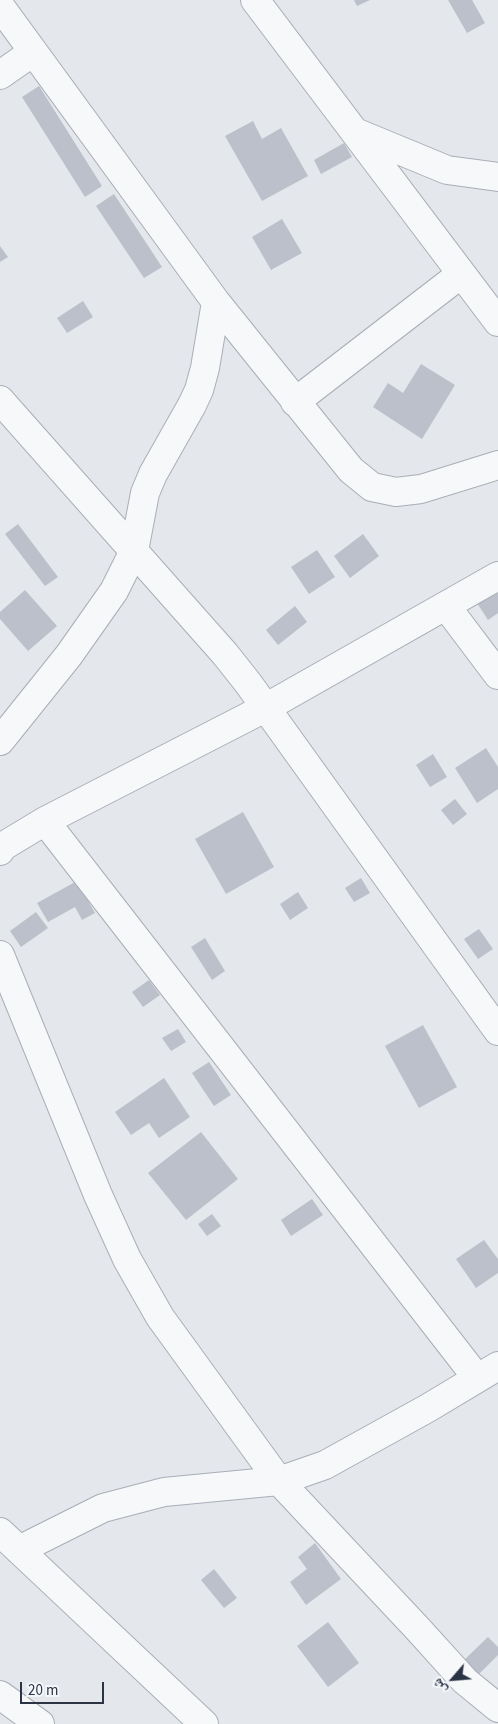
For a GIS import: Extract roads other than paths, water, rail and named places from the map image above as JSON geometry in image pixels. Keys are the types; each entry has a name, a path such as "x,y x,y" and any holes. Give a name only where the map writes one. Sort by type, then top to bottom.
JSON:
{"street":[{"path":"255,0 498,322"},
{"path":"0,6 216,302 350,470 372,487 396,492 421,489 498,465"},
{"path":"0,75 33,52"},
{"path":"353,131 447,170 498,177"},
{"path":"295,402 461,274"},
{"path":"0,741 69,655 109,599 134,551 145,493 153,474 199,390 205,368 216,302"},
{"path":"0,400 225,654 267,707 498,1031"},
{"path":"0,851 2,847 45,821 267,707 498,576"},
{"path":"446,606 498,675"},
{"path":"45,821 488,1372 428,1408 325,1465 279,1481 164,1492 103,1508 10,1541 204,1724"},
{"path":"0,954 98,1195 127,1259 160,1318 279,1481 465,1681 498,1708"},
{"path":"0,1695 40,1724"}]}
